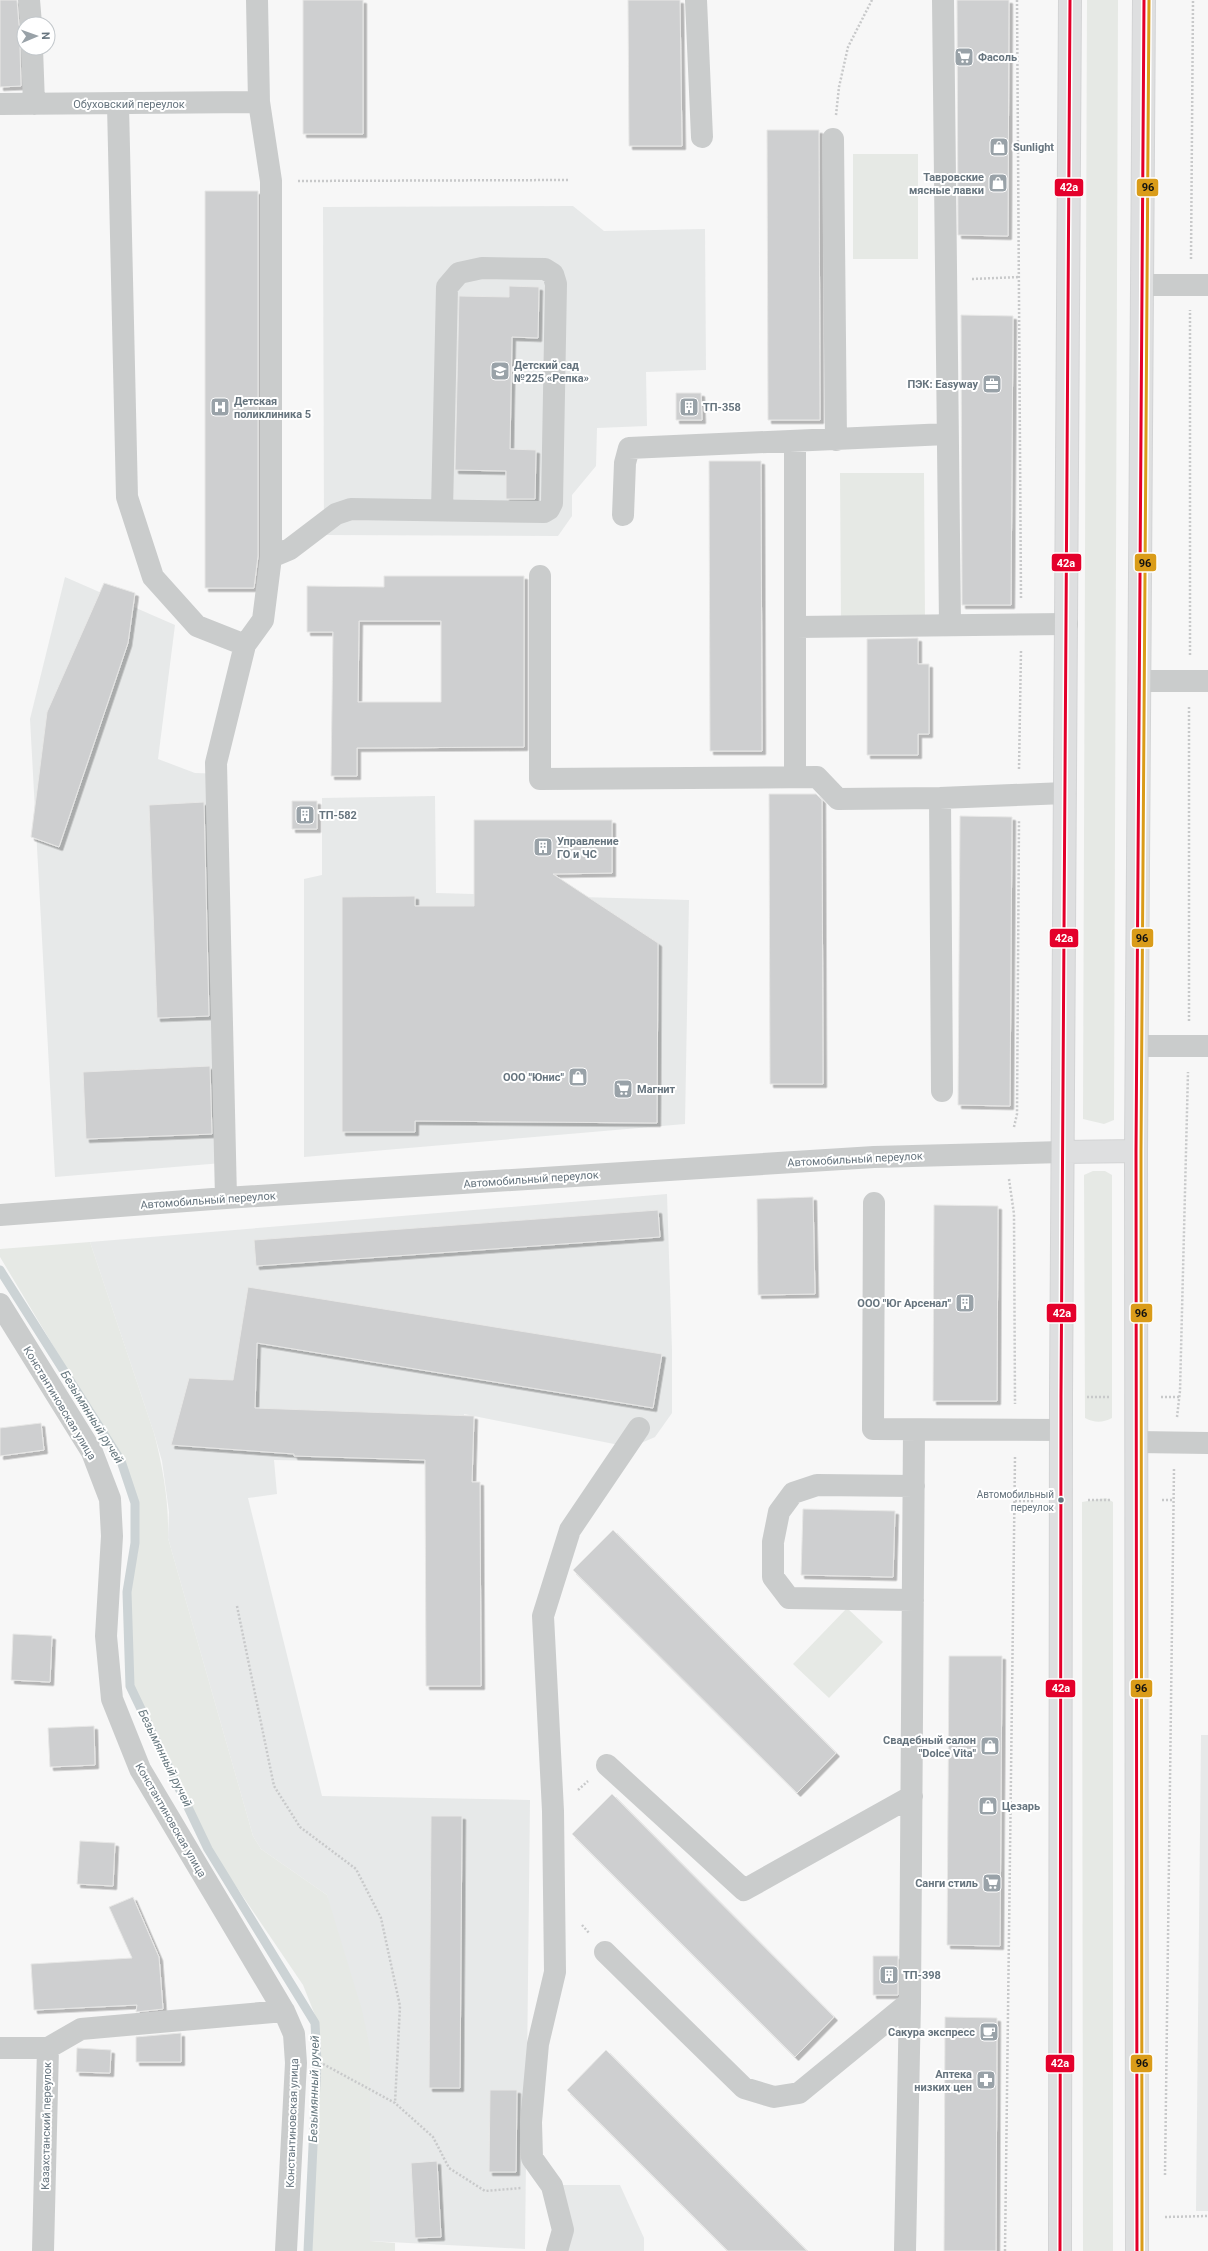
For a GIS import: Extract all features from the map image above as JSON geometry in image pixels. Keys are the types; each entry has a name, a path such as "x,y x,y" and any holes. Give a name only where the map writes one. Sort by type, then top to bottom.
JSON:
{"main road":[{"path":"1060,2251 1060,1500 1070,0"},
{"path":"1137,2251 1136,1150 1144,0"},
{"path":"1063,1152 1136,1150"}],"street":[{"path":"29,0 30,16"},
{"path":"226,1198 216,763 245,645 263,620 271,557 271,181 259,102 258,0"},
{"path":"696,0 702,137"},
{"path":"943,0 950,625"},
{"path":"32,56 34,104"},
{"name":"Обуховский переулок","path":"0,104 118,105 259,102"},
{"path":"118,105 127,497 153,577 197,626 245,645"},
{"path":"833,139 836,440"},
{"path":"271,557 290,549 336,514 351,509 544,512 549,509 552,503 556,284 553,274 545,269 482,268 459,273 447,287 442,510"},
{"path":"1142,285 1199,285"},
{"path":"624,515 625,463 629,448 795,442 947,434"},
{"path":"795,442 796,777"},
{"path":"540,576 540,779 817,777 838,799 1019,796 1065,793"},
{"path":"796,627 1067,624"},
{"path":"1139,682 1199,681"},
{"path":"940,798 942,1090"},
{"path":"1137,1046 1208,1046"},
{"name":"Автомобильный переулок","path":"0,1215 226,1198 874,1157 1063,1152"},
{"path":"874,1203 873,1429 1061,1430"},
{"name":"Константиновская улица","path":"0,1304 92,1452 110,1499 112,1536 106,1636 112,1699 140,1770 284,2011 294,2034 296,2063 286,2251"},
{"path":"556,2251 563,2230 552,2186 532,2158 531,2122 538,2044 555,1972 553,1811 543,1616 570,1530 639,1428"},
{"path":"905,2251 910,2002 914,1430"},
{"path":"1137,1442 1208,1443"},
{"path":"913,1600 789,1598 773,1577 773,1542 779,1512 793,1493 817,1485 914,1486"},
{"path":"607,1765 744,1890 912,1796"},
{"path":"605,1952 744,2088 774,2097 799,2093 910,2002"},
{"path":"48,2048 81,2029 284,2011"},
{"name":"Казахстанский переулок","path":"0,2048 48,2048 43,2251"}],"path":[{"path":"833,139 839,87 848,47 872,0"},
{"path":"1017,0 1022,624 1019,796 1017,1114"},
{"path":"1193,0 1199,285 1199,681"},
{"path":"271,181 568,180"},
{"path":"946,280 1019,277"},
{"path":"1005,2251 1016,1430 1014,1214"},
{"path":"1061,1397 1137,1397"},
{"path":"1165,2178 1174,1443"},
{"path":"1060,1500 1137,1500"},
{"path":"237,1606 274,1786 300,1827 356,1869 381,1918 400,2006 395,2103"},
{"path":"295,2049 395,2103 433,2137 449,2168 485,2190 552,2186"},
{"path":"1165,2210 1165,2224"},
{"path":"1165,2218 1208,2216"}],"shaded area":[{"path":"1087,0 1118,0 1114,1120 1104,1124 1083,1119"},
{"path":"853,154 918,154 918,259 853,259"},
{"name":"Детский сад №225 «Репка»","path":"573,206 604,231 705,229 706,370 646,372 647,426 597,428 596,466 572,495 572,516 558,536 324,535 323,207"},
{"path":"840,473 924,473 925,619 841,619"},
{"path":"65,577 175,625 158,759 195,773 227,774 222,1163 55,1177 30,719"},
{"path":"435,796 436,893 689,900 685,1124 304,1157 304,879 322,875 322,798"},
{"path":"1093,1171 1105,1171 1112,1175 1112,1418 1098,1422 1085,1418 1084,1175"},
{"path":"667,1194 672,1350 672,1413 655,1437 639,1444 614,1444 464,1414 464,1464 274,1460 277,1494 248,1498 322,1796 530,1800 525,2249 370,2241 368,2165 327,1895 261,1849 253,1836 168,1538 169,1512 162,1461 90,1242"},
{"path":"90,1242 154,1433 165,1485 168,1511 168,1538 253,1836 261,1849 327,1895 362,2010 370,2048 370,2241 395,2243 395,2251 312,2251 319,2025 303,1985 210,1848 130,1682 125,1601 138,1552 138,1510 120,1457 0,1257 0,1249"},
{"path":"1106,1498 1113,1502 1113,2251 1083,2251 1082,1502"},
{"path":"847,1608 883,1642 829,1698 793,1664"},
{"path":"1201,1735 1208,1735 1208,2211 1196,2211"},
{"path":"555,2185 620,2185 644,2238 644,2251 555,2251"}],"building":[{"path":"0,0 17,0 18,16 16,16 16,56 20,56 21,86 0,87"},
{"path":"303,0 363,0 363,134 303,134"},
{"path":"628,0 680,0 682,146 629,146"},
{"path":"957,0 1009,0 1008,236 958,235"},
{"path":"767,130 819,130 820,420 768,420"},
{"path":"205,191 258,191 258,556 254,588 205,588"},
{"path":"509,286 539,287 538,338 512,337 510,449 536,450 535,499 506,499 506,471 455,470 459,296 509,297"},
{"path":"961,315 1013,316 1011,605 962,605"},
{"name":"ТП-358","path":"676,393 701,393 702,420 676,420"},
{"path":"709,461 761,461 762,751 710,751"},
{"path":"384,576 524,576 524,747 357,748 357,776 331,776 333,632 307,632 307,586 384,587","holes":["359,621 441,621 441,702 358,702"]},
{"path":"104,583 135,593 128,643 59,847 31,837 47,712"},
{"path":"918,638 918,664 929,664 929,734 918,734 918,755 867,755 867,639"},
{"path":"769,794 816,794 822,800 823,1084 770,1084"},
{"name":"ТП-582","path":"292,801 317,801 317,829 292,829"},
{"path":"204,802 209,1016 157,1018 149,805"},
{"path":"960,816 1012,817 1010,1106 958,1105"},
{"path":"474,820 612,820 612,873 553,874 658,943 657,1123 415,1121 415,1132 342,1132 342,897 415,896 415,906 474,906"},
{"path":"210,1066 212,1134 86,1139 83,1072"},
{"path":"813,1197 815,1294 758,1295 757,1199"},
{"name":"ООО \"Юг Арсенал\"","path":"934,1205 998,1206 997,1401 933,1401"},
{"path":"658,1210 660,1237 256,1266 254,1240"},
{"path":"248,1287 662,1354 653,1408 257,1343 255,1408 474,1416 472,1482 480,1482 481,1686 426,1686 425,1460 294,1456 294,1454 171,1445 189,1378 233,1380"},
{"path":"41,1423 44,1450 0,1456 0,1428"},
{"path":"803,1509 895,1511 893,1577 801,1575"},
{"path":"613,1530 836,1753 797,1793 573,1570"},
{"path":"13,1634 52,1636 50,1682 11,1680"},
{"path":"949,1656 1002,1656 1000,1946 947,1945"},
{"path":"94,1726 95,1765 50,1767 48,1728"},
{"path":"612,1794 834,2017 795,2057 572,1834"},
{"path":"431,1816 462,1816 460,2088 429,2088"},
{"path":"80,1841 115,1843 113,1886 77,1884"},
{"path":"133,1897 159,1957 163,2009 136,2012 137,2005 34,2010 31,1964 132,1958 109,1907"},
{"name":"ТП-398","path":"873,1956 898,1956 898,1995 873,1995"},
{"path":"945,2017 997,2018 996,2251 944,2251"},
{"path":"181,2033 181,2062 136,2062 136,2037"},
{"path":"77,2048 111,2050 110,2073 76,2072"},
{"path":"606,2050 807,2251 728,2251 567,2090"},
{"path":"490,2090 517,2090 516,2172 489,2172"},
{"path":"437,2161 441,2237 415,2238 411,2163"}],"waterway":[{"name":"Безымянный ручей","path":"0,1270 121,1461 135,1503 135,1543 127,1592 130,1686 208,1849 315,2023 317,2062 308,2251"}],"transit line":[{"name":"42a","path":"1060,2251 1061,1397 1070,0"},
{"name":"42a","path":"1137,2251 1136,1151 1144,0"},
{"name":"96","path":"1142,2251 1141,1151 1149,0"}],"place":[{"name":"Фасоль","path":"964,57"},
{"name":"Sunlight","path":"999,147"},
{"name":"Тавровские мясные лавки","path":"998,183"},
{"name":"Детский сад №225 «Репка»","path":"500,371"},
{"name":"ПЭК: Easyway","path":"992,384"},
{"name":"Детская поликлиника 5","path":"220,407"},
{"name":"ТП-358","path":"689,407"},
{"name":"ТП-582","path":"305,815"},
{"name":"Управление ГО и ЧС","path":"543,847"},
{"name":"ООО \"Юнис\"","path":"578,1077"},
{"name":"Магнит","path":"623,1089"},
{"name":"ООО \"Юг Арсенал\"","path":"965,1303"},
{"name":"Автомобильный переулок","path":"1061,1500"},
{"name":"Свадебный салон \"Dolce Vita\"","path":"990,1746"},
{"name":"Цезарь","path":"988,1806"},
{"name":"Санги стиль","path":"992,1883"},
{"name":"ТП-398","path":"889,1975"},
{"name":"Сакура экспресс","path":"989,2032"},
{"name":"Аптека низких цен","path":"986,2080"}]}
